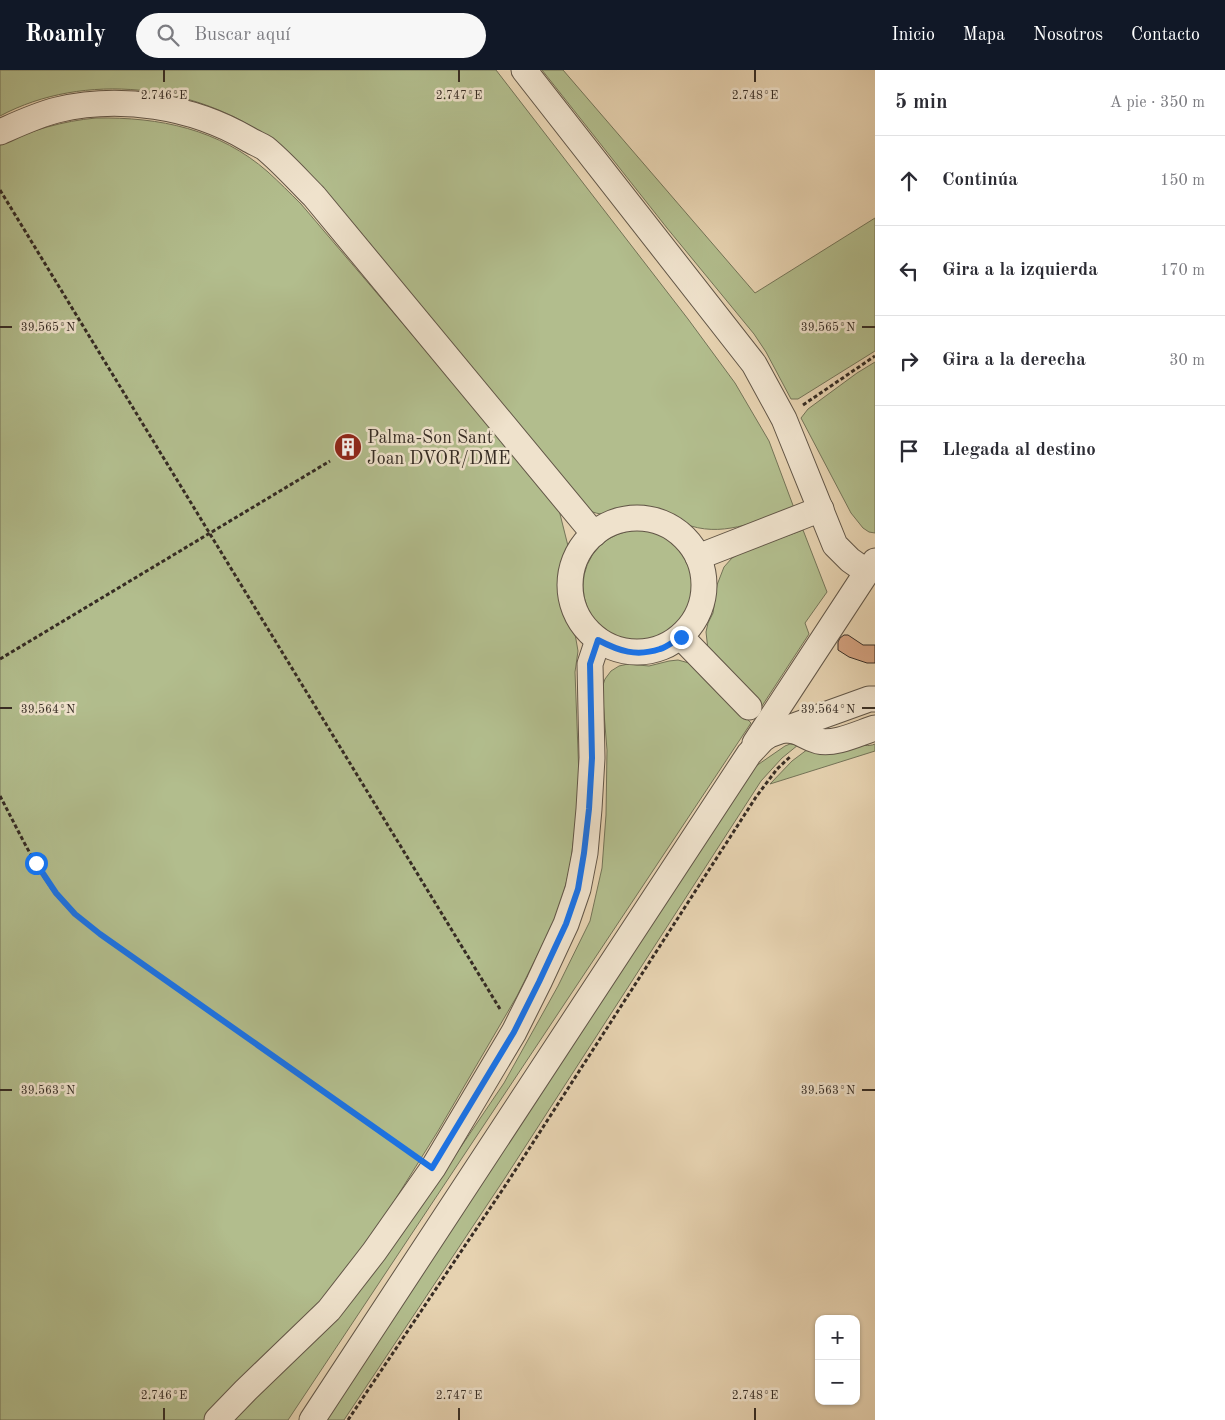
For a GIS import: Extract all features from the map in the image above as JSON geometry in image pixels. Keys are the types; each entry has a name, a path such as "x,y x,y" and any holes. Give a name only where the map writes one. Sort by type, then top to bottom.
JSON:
{"street":[{"path":"312,1420 871,567 850,560 835,545 784,419 754,364 524,70"},
{"path":"0,132 57,110 88,105 126,104 153,106 192,115 235,131 264,148 314,196 594,534"},
{"path":"698,557 821,509"},
{"path":"641,518 664,523 683,535 698,557 705,575 704,598 696,619 681,637 661,649 638,653 617,650 598,640 582,625 573,605 570,584 574,563 584,544 600,529 619,520 641,518"},
{"path":"681,637 749,707"},
{"path":"217,1420 329,1310 374,1252 432,1168 514,1032 539,982 566,924 578,889 590,800 592,758 590,664 598,640"},
{"path":"749,754 763,739 781,730 873,698"},
{"path":"781,730 796,730 810,738 826,742 875,728"}],"path":[{"path":"0,190 514,1032"},
{"path":"784,419 875,356"},
{"path":"0,659 330,461"},
{"path":"348,1420 512,1174 756,797 777,769 810,738"},
{"path":"0,796 36,863 56,893 75,914 100,934 432,1168"}],"green space":[{"path":"0,70 496,70 735,383 769,441 794,508 744,525 718,529 704,529 691,526 653,510 642,509 599,514 589,510 578,500 358,229 321,188 273,141 243,122 211,107 176,96 140,90 104,89 68,93 33,102 0,116"},
{"path":"542,70 563,70 755,293 875,218 875,351 798,399 791,399 766,352 754,334"},
{"path":"120,118 166,123 209,136 249,157 268,172 301,204 558,506 569,550 561,581 562,603 574,628 578,651 575,672 579,777 577,813 570,867 562,900 551,928 517,996 438,1131 368,1243 329,1292 205,1420 0,1420 0,145 47,127 71,121"},
{"path":"875,362 875,533 863,528 851,513 801,418 808,409"},
{"path":"639,530 661,534 679,546 691,564 695,586 691,608 679,626 661,638 639,642 617,638 599,626 587,608 583,586 587,564 599,546 617,534"},
{"path":"803,530 827,592 805,623 809,634 760,709 708,650 706,632 713,613 717,585 724,567 732,558 745,551"},
{"path":"678,660 698,668 751,723 288,1420 233,1420 298,1357 350,1299 400,1237 504,1083 558,986 590,921 602,868 606,815 607,750 602,688 605,679 611,671 619,666 628,664 649,666"},
{"path":"855,743 867,746 875,744 875,751 770,784 792,761 808,749"},
{"path":"790,744 798,745 782,758 761,781 505,1178 344,1420 324,1420 756,766"}],"building":[{"name":"Palma-Son Sant Joan DVOR/DME","path":"348,434 357,438 361,447 357,456 348,460 339,456 335,447 339,438"},
{"path":"844,635 848,635 863,645 875,645 875,663 867,663 849,657 838,650 838,642"}],"place":[{"name":"Palma-Son Sant Joan DVOR/DME","path":"348,447"}],"route":[{"path":"36,863 56,893 75,914 100,934 432,1168 514,1032 566,924 578,889 589,809 592,758 590,664 598,640 617,650 638,653 661,649 681,637"}]}
